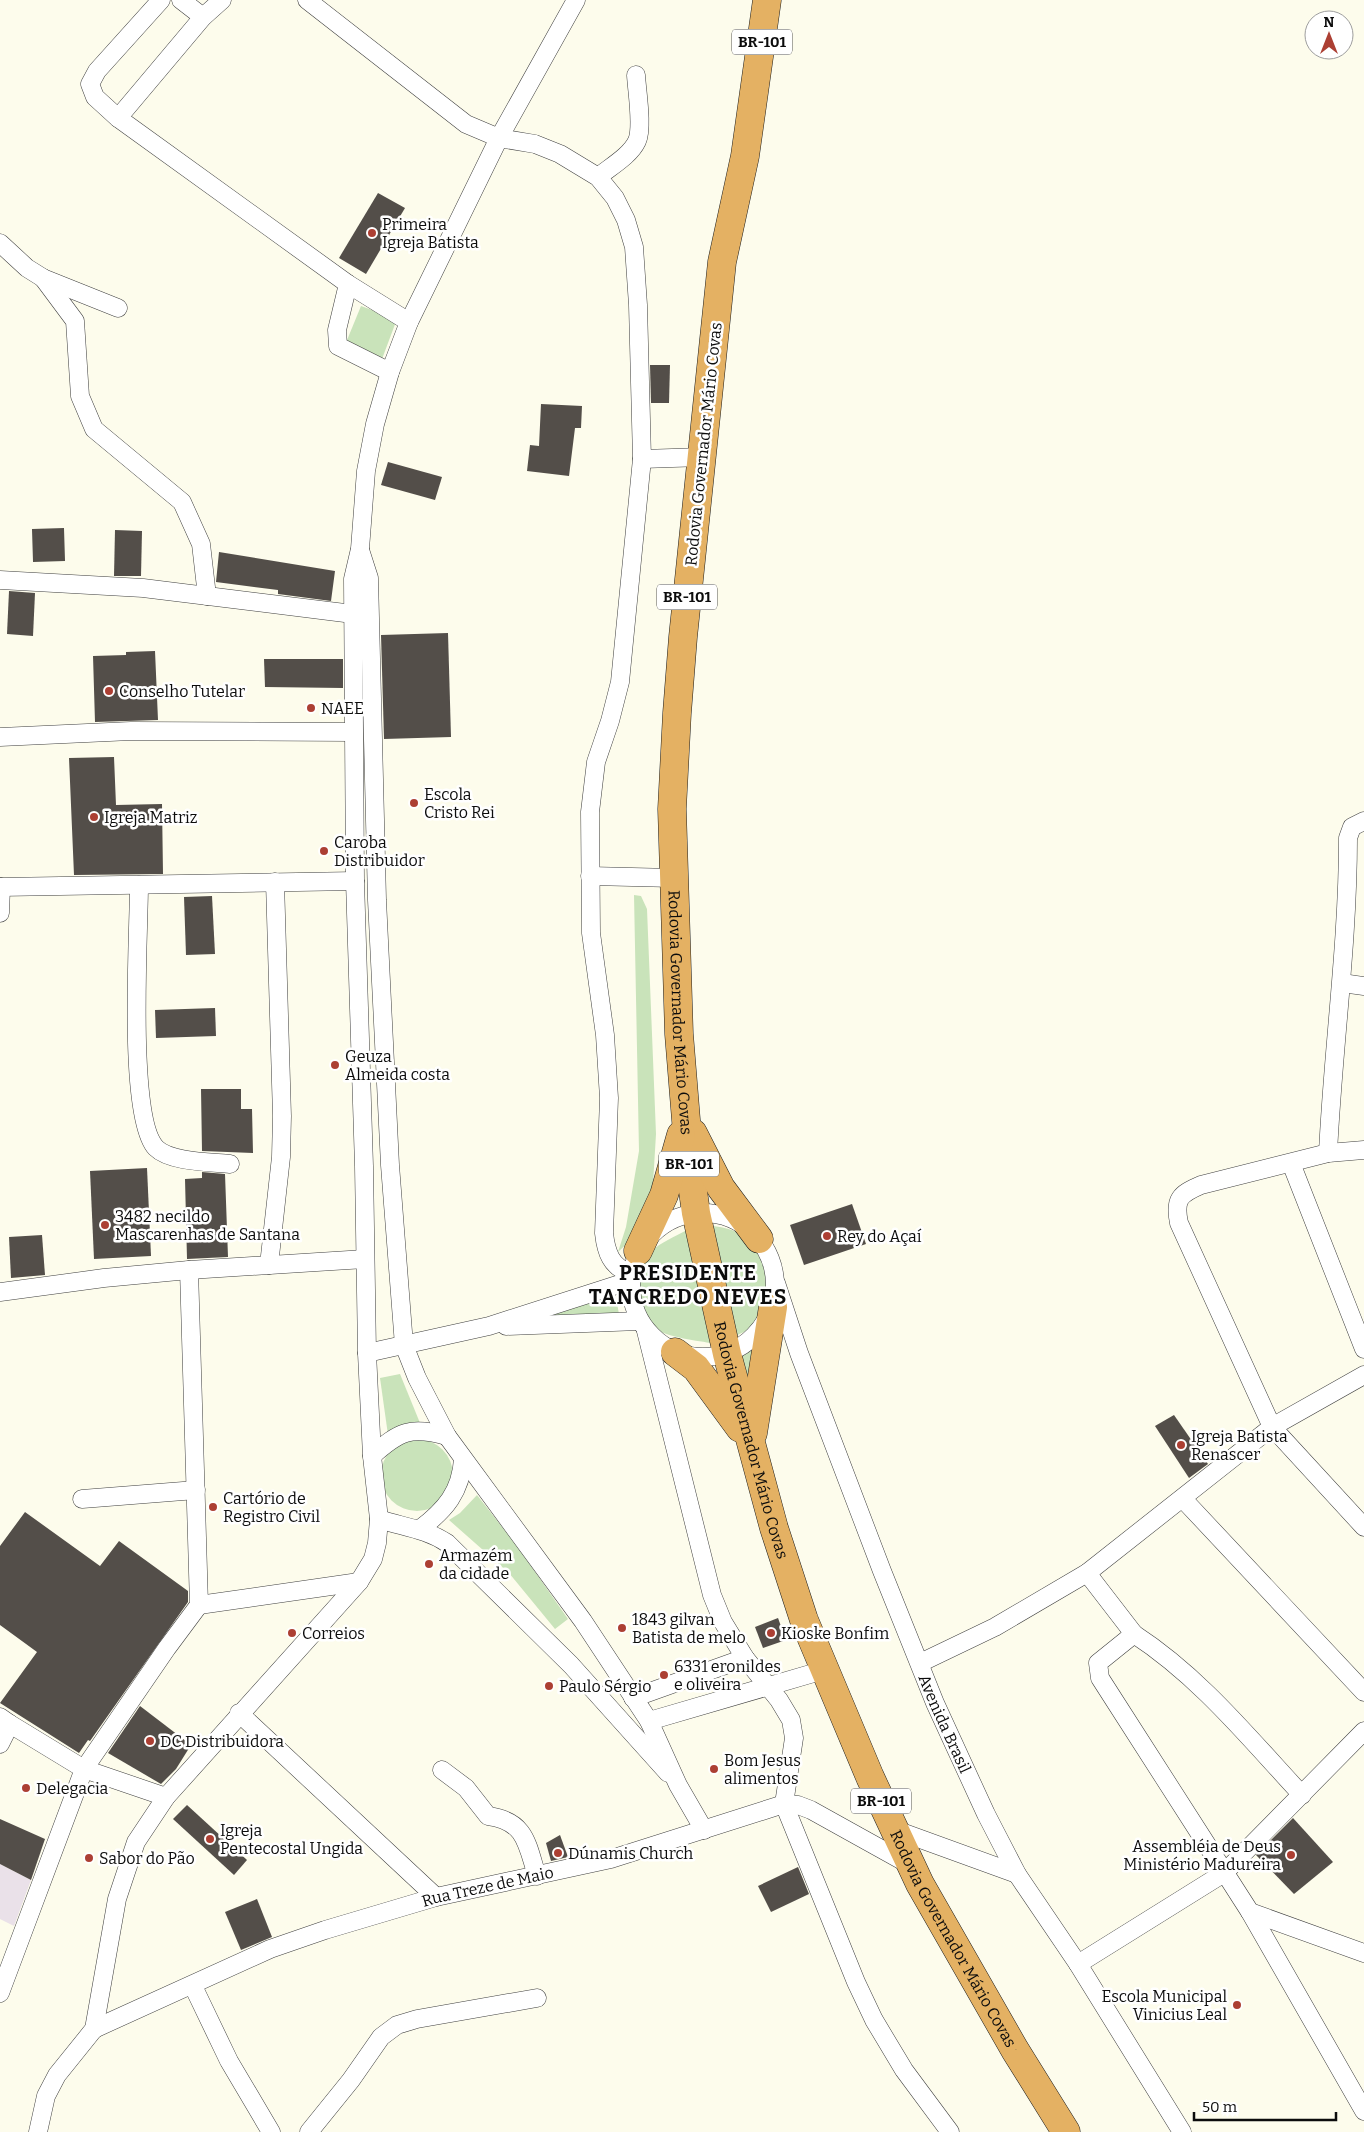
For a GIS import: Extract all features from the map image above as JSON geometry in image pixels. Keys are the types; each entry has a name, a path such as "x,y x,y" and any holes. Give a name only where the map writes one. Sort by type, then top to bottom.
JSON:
{"highway":[{"name":"Rodovia Governador Mário Covas","path":"767,0 745,156 722,262 683,637 677,713 672,809 679,1034 685,1114 696,1213 727,1354 774,1528 801,1611 824,1670 912,1866 966,1966 1066,2132"},
{"path":"633,1268 664,1195 685,1114"},
{"path":"685,1114 703,1155 721,1188 759,1239"},
{"path":"752,1445 774,1295"},
{"path":"675,1352 696,1368 752,1445"}],"street":[{"path":"161,0 92,79 90,84 95,97 118,118 348,284 409,322"},
{"path":"181,0 204,18"},
{"path":"118,118 204,18 222,0"},
{"path":"307,0 466,124 499,138 535,144 560,154 598,177 615,198 626,220 634,247 638,305 642,459 620,682 610,721 596,762 592,784 590,876 594,967 605,1035 609,1098 605,1197 606,1250 613,1263 621,1270 633,1268"},
{"path":"38,2132 46,2096 57,2076 94,2029 117,1898 136,1842 166,1797 239,1713 359,1582 373,1558 377,1543 379,1519 372,1456 367,1353 353,732 353,579 360,549 366,471 375,424 390,372 409,322 499,138 576,0"},
{"path":"598,177 626,155 637,142 639,132 636,75"},
{"path":"0,243 28,268 43,278 118,308"},
{"path":"43,278 75,321 80,396 94,429 182,502 201,544 207,596"},
{"path":"348,284 337,330 336,340 338,346 390,372"},
{"path":"642,459 703,458"},
{"path":"360,549 369,578 374,798 390,1165 404,1345 417,1378 447,1436 583,1621 649,1721 678,1784 704,1830"},
{"path":"0,580 143,588 353,614"},
{"path":"0,737 131,731 353,732"},
{"path":"354,791 374,798"},
{"path":"1328,1153 1331,1084 1346,938 1348,838 1352,827 1364,821"},
{"path":"590,876 674,878"},
{"path":"0,912 0,887 355,881"},
{"path":"269,1265 281,1157 282,1116 275,882"},
{"path":"139,885 137,1031 138,1085 143,1122 149,1138 157,1149 171,1157 230,1164"},
{"path":"1342,983 1364,986"},
{"path":"1364,1150 1328,1153 1201,1185 1186,1192 1178,1201 1177,1211 1179,1223 1272,1428 1364,1527"},
{"path":"1291,1163 1364,1347"},
{"path":"364,1166 390,1165"},
{"path":"759,1239 741,1224 719,1214 696,1213 672,1219 653,1232 633,1268 631,1301 642,1326 706,1578 723,1622 745,1658 787,1711 794,1738 784,1804 856,1982 874,2020 904,2070 950,2132"},
{"name":"Avenida Brasil","path":"759,1239 771,1260 774,1295 799,1353 920,1663 957,1752 1017,1874 1078,1964 1182,2132"},
{"path":"0,1292 104,1278 189,1270 365,1259"},
{"path":"367,1353 488,1326 633,1268"},
{"path":"0,1993 84,1769 167,1648 199,1605 189,1270"},
{"path":"488,1326 642,1326 659,1344 675,1352 699,1358 727,1354 747,1343 762,1327 774,1295"},
{"path":"920,1663 995,1627 1087,1573 1272,1428 1364,1375"},
{"path":"372,1456 401,1434 412,1430 427,1430 447,1436"},
{"path":"420,1529 440,1514 452,1500 462,1474 463,1459"},
{"path":"82,1499 196,1490"},
{"path":"1183,1499 1364,1692"},
{"path":"379,1519 420,1529 434,1534 447,1543 571,1665 678,1784"},
{"path":"1087,1573 1134,1634 1174,1661 1193,1677 1302,1795"},
{"path":"199,1605 359,1582"},
{"path":"1134,1634 1098,1663 1100,1678 1250,1912 1364,2111"},
{"path":"633,1698 745,1658"},
{"path":"649,1721 768,1688 824,1670"},
{"path":"239,1713 436,1897"},
{"path":"0,1744 5,1720 84,1769 166,1797"},
{"path":"1078,1964 1224,1873 1364,1731"},
{"path":"442,1770 466,1788 488,1816 505,1818 525,1836 537,1876"},
{"name":"Rua Treze de Maio","path":"94,2029 270,1950 325,1930 436,1897 611,1859 784,1804 798,1805 811,1810 912,1866"},
{"path":"894,1829 1017,1874"},
{"path":"1250,1912 1364,1953"},
{"path":"193,1986 229,2061 271,2132"},
{"path":"309,2132 351,2080 381,2036 397,2024 417,2018 537,1998"}],"shaded area":[{"path":"0,1864 31,1880 14,1926 0,1919"}],"green space":[{"path":"361,306 397,319 382,359 345,345"},
{"path":"634,895 641,896 647,909 656,1134 653,1184 637,1234 618,1252 626,1227 639,1151"},
{"path":"708,1226 721,1227 746,1237 756,1246 767,1264 770,1287 765,1309 753,1326 733,1337"},
{"path":"687,1230 710,1343 679,1337 657,1330 644,1318 637,1300 638,1279 645,1260 654,1249"},
{"path":"610,1296 616,1298 619,1314 528,1319"},
{"path":"755,1349 747,1387 738,1360 746,1352"},
{"path":"400,1374 420,1423 388,1435 380,1378"},
{"path":"417,1439 437,1445 447,1455 453,1475 447,1495 437,1505 417,1511 397,1505 387,1495 381,1475 387,1455 397,1445"},
{"path":"477,1495 517,1546 568,1619 555,1629 509,1573 449,1520 460,1513"}],"building":[{"name":"Primeira Igreja Batista","path":"378,193 405,208 366,274 339,258"},
{"path":"650,365 670,365 669,403 651,403"},
{"path":"541,404 582,406 581,428 575,428 569,476 527,471 530,445 539,446"},
{"path":"388,462 442,477 435,500 381,485"},
{"path":"64,528 65,561 33,562 32,529"},
{"path":"115,530 142,531 141,576 114,576"},
{"path":"219,552 335,571 331,601 278,594 278,590 216,582"},
{"path":"9,591 35,593 33,636 7,634"},
{"path":"448,633 451,737 384,739 381,635"},
{"path":"155,651 158,720 95,722 93,656 126,655 126,652"},
{"path":"264,659 343,659 343,688 265,687"},
{"name":"Igreja Matriz","path":"114,757 116,805 162,804 163,874 74,875 69,758"},
{"path":"212,896 215,954 186,955 184,897"},
{"path":"215,1008 216,1036 156,1038 155,1010"},
{"path":"201,1089 241,1089 241,1109 252,1109 253,1153 202,1151"},
{"path":"147,1168 151,1256 94,1259 90,1171"},
{"path":"202,1172 225,1174 228,1257 187,1259 185,1179 202,1178"},
{"path":"852,1204 866,1244 804,1265 790,1225"},
{"path":"42,1235 45,1275 11,1278 9,1237"},
{"name":"Igreja Batista Renascer","path":"1174,1415 1208,1464 1189,1478 1155,1426"},
{"path":"25,1512 100,1566 119,1541 188,1591 188,1602 90,1741 88,1740 79,1753 0,1703 37,1652 0,1625 0,1546"},
{"name":"Kioske Bonfim","path":"778,1618 786,1640 763,1648 755,1627"},
{"path":"140,1706 191,1745 176,1769 161,1784 108,1753"},
{"name":"Igreja Pentecostal Ungida","path":"187,1805 247,1860 234,1875 173,1819"},
{"name":"Assembléia de Deus Ministério Madureira","path":"1293,1818 1333,1862 1294,1894 1256,1855"},
{"path":"0,1819 45,1839 31,1880 0,1864"},
{"name":"Dúnamis Church","path":"560,1835 568,1857 551,1861 546,1843"},
{"path":"798,1867 809,1894 771,1912 758,1886"},
{"path":"257,1899 272,1937 241,1950 225,1912"}],"place":[{"name":"Primeira Igreja Batista","path":"372,233"},
{"name":"Conselho Tutelar","path":"109,691"},
{"name":"NAEE","path":"311,708"},
{"name":"Escola Cristo Rei","path":"414,803"},
{"name":"Igreja Matriz","path":"94,817"},
{"name":"Caroba Distribuidor","path":"324,851"},
{"name":"Geuza Almeida costa","path":"335,1065"},
{"name":"3482 necildo Mascarenhas de Santana","path":"105,1225"},
{"name":"Rey do Açaí","path":"827,1236"},
{"name":"Igreja Batista Renascer","path":"1181,1445"},
{"name":"Cartório de Registro Civil","path":"213,1507"},
{"name":"Armazém da cidade","path":"429,1564"},
{"name":"1843 gilvan Batista de melo","path":"622,1628"},
{"name":"Correios","path":"292,1633"},
{"name":"Kioske Bonfim","path":"771,1633"},
{"name":"6331 eronildes e oliveira","path":"664,1675"},
{"name":"Paulo Sérgio","path":"549,1686"},
{"name":"DC Distribuidora","path":"150,1741"},
{"name":"Bom Jesus alimentos","path":"714,1769"},
{"name":"Delegacia","path":"26,1788"},
{"name":"Igreja Pentecostal Ungida","path":"210,1839"},
{"name":"Dúnamis Church","path":"558,1853"},
{"name":"Assembléia de Deus Ministério Madureira","path":"1291,1855"},
{"name":"Sabor do Pão","path":"89,1858"},
{"name":"Escola Municipal Vinicius Leal","path":"1237,2005"}],"district":[{"name":"PRESIDENTE TANCREDO NEVES","path":"688,1285"}]}
